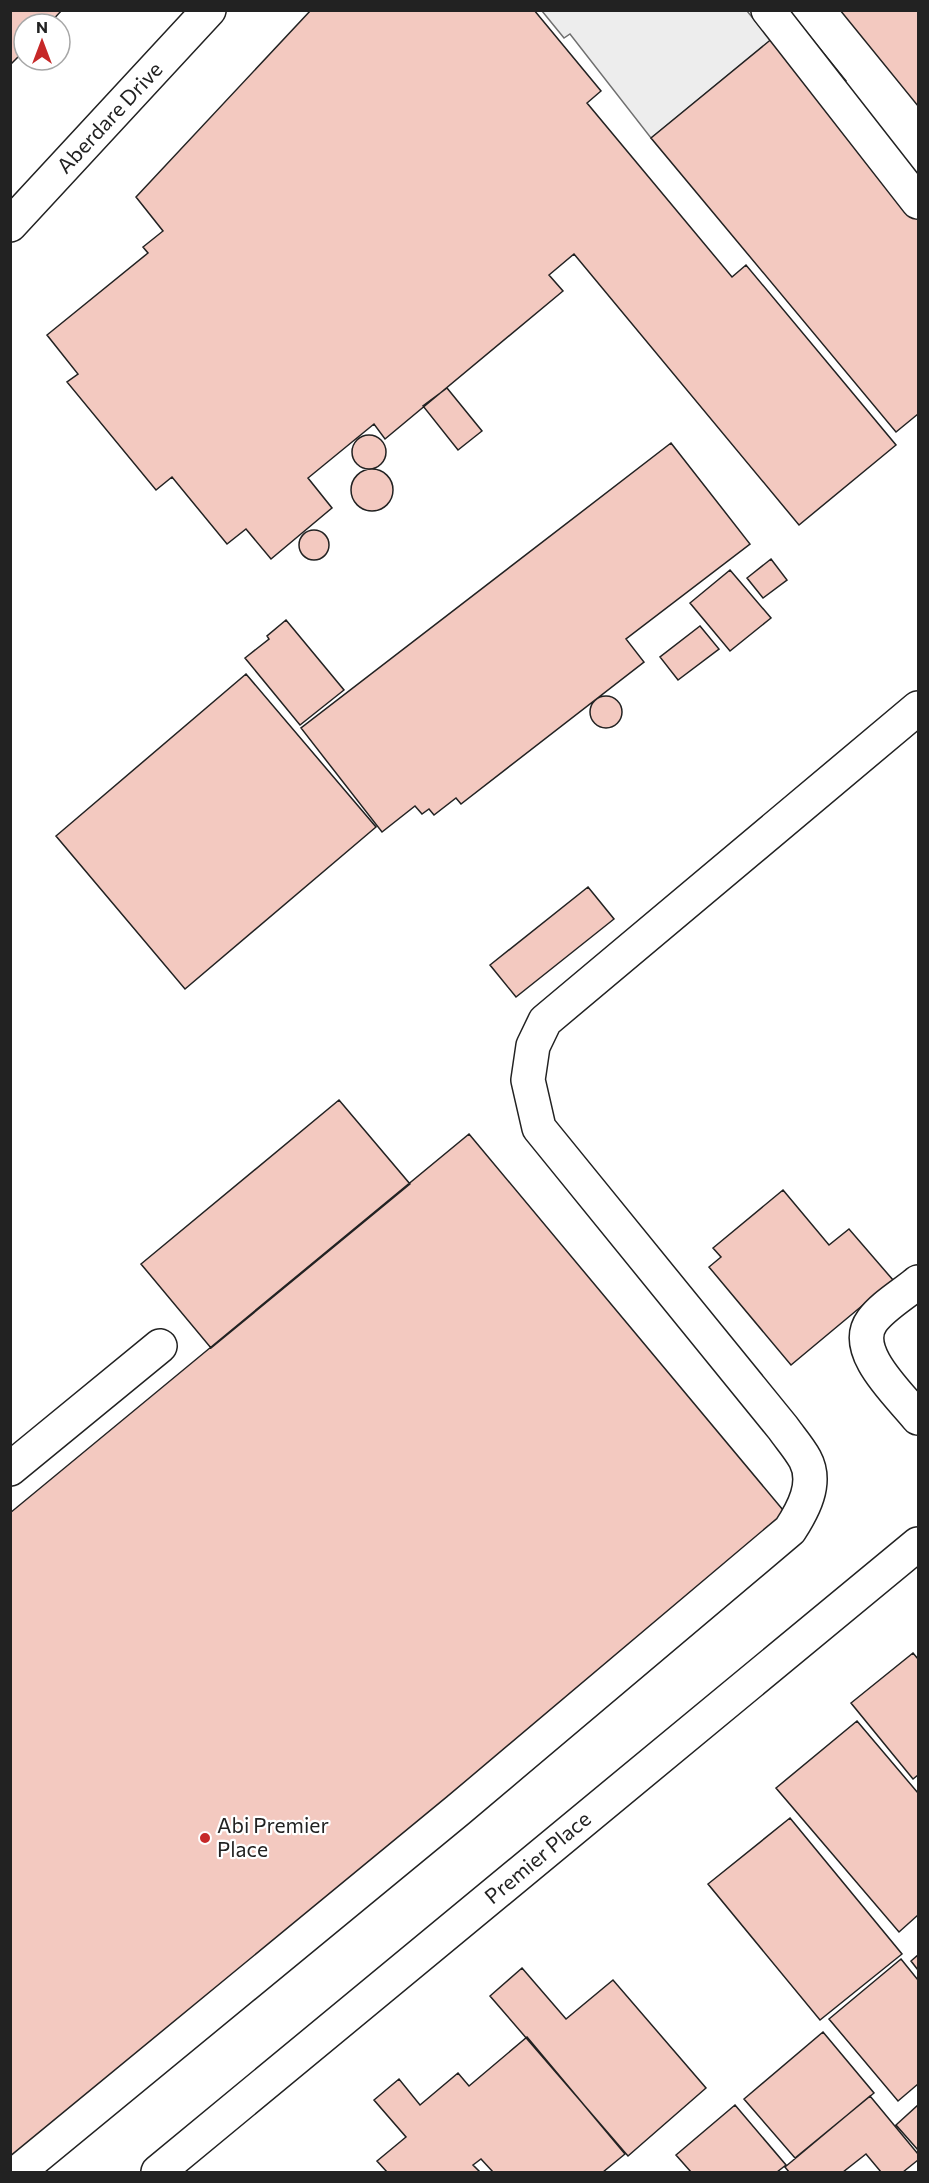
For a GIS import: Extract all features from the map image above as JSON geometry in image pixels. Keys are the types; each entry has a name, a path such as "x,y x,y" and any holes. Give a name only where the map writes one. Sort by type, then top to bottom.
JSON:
{"street":[{"name":"Aberdare Drive","path":"10,225 209,10"},
{"path":"768,10 918,202"},
{"path":"18,2172 448,1817 790,1530 803,1510 810,1486 806,1461 768,1410 539,1128 528,1080 533,1047 545,1021 918,708"},
{"path":"918,1282 872,1321 865,1336 870,1359 918,1418"},
{"path":"10,1469 160,1346"},
{"name":"Premier Place","path":"158,2172 918,1544"}],"shaded area":[{"path":"542,11 747,11 771,40 651,138 570,34 564,38"}],"building":[{"path":"10,10 62,10 60,12 12,12 12,63 10,65"},
{"path":"311,10 534,10 601,91 587,103 732,277 746,265 896,445 799,525 574,254 549,275 563,291 385,439 374,424 308,478 332,508 271,559 246,529 227,544 172,477 156,490 67,382 78,374 47,335 148,253 143,247 163,231 136,197"},
{"path":"840,10 918,10 918,106"},
{"path":"796,19 846,81 823,100 918,215 918,414 896,432 651,138"},
{"path":"447,388 482,431 458,450 423,406"},
{"path":"369,435 381,440 386,452 381,464 369,469 357,464 352,452 357,440"},
{"path":"671,443 750,544 626,639 644,662 461,804 456,798 434,815 429,809 422,814 415,806 382,832 301,728"},
{"path":"372,469 387,475 393,490 387,505 372,511 357,505 351,490 357,475"},
{"path":"314,530 320,531 328,539 328,551 320,559 314,560 308,559 300,551 299,545 300,539 308,531"},
{"path":"771,559 787,580 763,598 747,578"},
{"path":"730,570 771,618 730,651 690,603"},
{"path":"286,620 344,690 300,725 245,658 269,639 267,636"},
{"path":"700,626 719,649 678,680 660,657"},
{"path":"246,674 376,827 185,989 56,836"},
{"path":"606,696 617,701 622,712 617,723 606,728 595,723 590,712 595,701"},
{"path":"588,887 614,919 516,997 490,965"},
{"path":"339,1100 410,1184 211,1348 141,1264"},
{"name":"Abi Premier Place","path":"469,1134 788,1516 10,2159 10,1513"},
{"path":"783,1190 829,1245 849,1229 893,1280 791,1365 709,1267 721,1257 713,1248"},
{"path":"913,1653 918,1659 918,1775 913,1779 851,1703"},
{"path":"857,1721 918,1793 918,1915 899,1932 776,1788"},
{"path":"790,1818 902,1954 820,2020 708,1884"},
{"path":"918,1955 918,1970 911,1961"},
{"path":"901,1959 918,1980 918,2084 898,2101 829,2019"},
{"path":"522,1968 566,2019 613,1980 706,2088 628,2156 490,1996"},
{"path":"823,2032 874,2093 795,2158 744,2099"},
{"path":"527,2037 625,2154 603,2172 493,2172 481,2159 473,2165 480,2172 387,2172 377,2161 406,2137 374,2100 399,2079 420,2105 458,2073 469,2086"},
{"path":"870,2096 918,2154 918,2160 903,2172 881,2172 866,2154 843,2172 789,2172 785,2167"},
{"path":"735,2105 786,2165 777,2172 691,2172 676,2155"},
{"path":"918,2105 918,2150 896,2125"}],"place":[{"name":"Abi Premier Place","path":"205,1838"}]}
